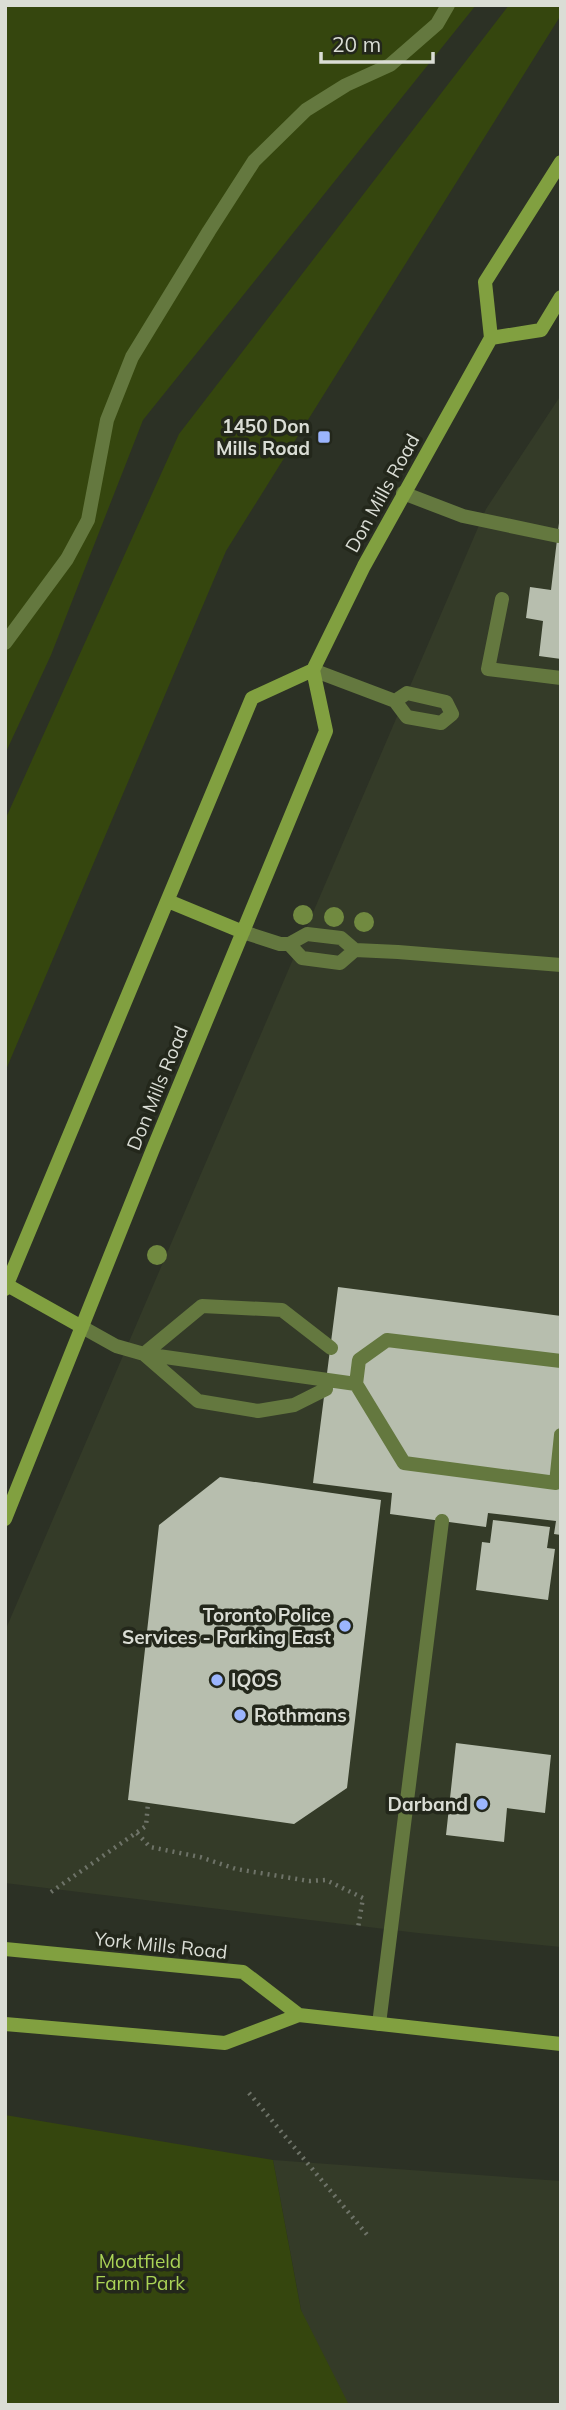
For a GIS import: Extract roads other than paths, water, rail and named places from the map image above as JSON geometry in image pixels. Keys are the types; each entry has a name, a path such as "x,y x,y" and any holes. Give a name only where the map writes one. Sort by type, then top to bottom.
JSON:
{"main road":[{"path":"561,162 485,282 491,338 541,330 561,298"},
{"name":"Don Mills Road","path":"5,1518 326,732 313,670 403,493 491,338"},
{"path":"82,1327 6,1287 252,698 313,670"},
{"path":"168,901 243,932"},
{"name":"York Mills Road","path":"5,1949 243,1972 299,2015"},
{"path":"5,2024 225,2043 299,2015 561,2044"}],"lane":[{"path":"5,643 67,559 88,520 107,420 132,357 254,161 306,110 346,85 390,65 437,24 448,5"},
{"path":"403,493 463,516 558,536"},
{"path":"502,599 488,669 561,678"},
{"path":"313,670 395,701"},
{"path":"243,932 280,944 289,944 307,934 341,938 355,950 561,965"},
{"path":"289,944 302,958 340,963 355,950"},
{"path":"144,1354 202,1306 282,1310 331,1348"},
{"path":"82,1327 116,1346 144,1354 356,1384"},
{"path":"561,1361 387,1340 359,1360 356,1384 404,1463 556,1483 561,1435"},
{"path":"144,1354 198,1401 258,1411 293,1405 326,1389"},
{"path":"379,2024 442,1521"}],"place":[{"name":"1450 Don Mills Road","path":"324,437"},
{"name":"Toronto Police Services - Parking East","path":"345,1626"},
{"name":"IQOS","path":"217,1680"},
{"name":"Rothmans","path":"240,1715"},
{"name":"Darband","path":"482,1804"}],"park label":[{"name":"Moatfield Farm Park","path":"140,2272"}]}
